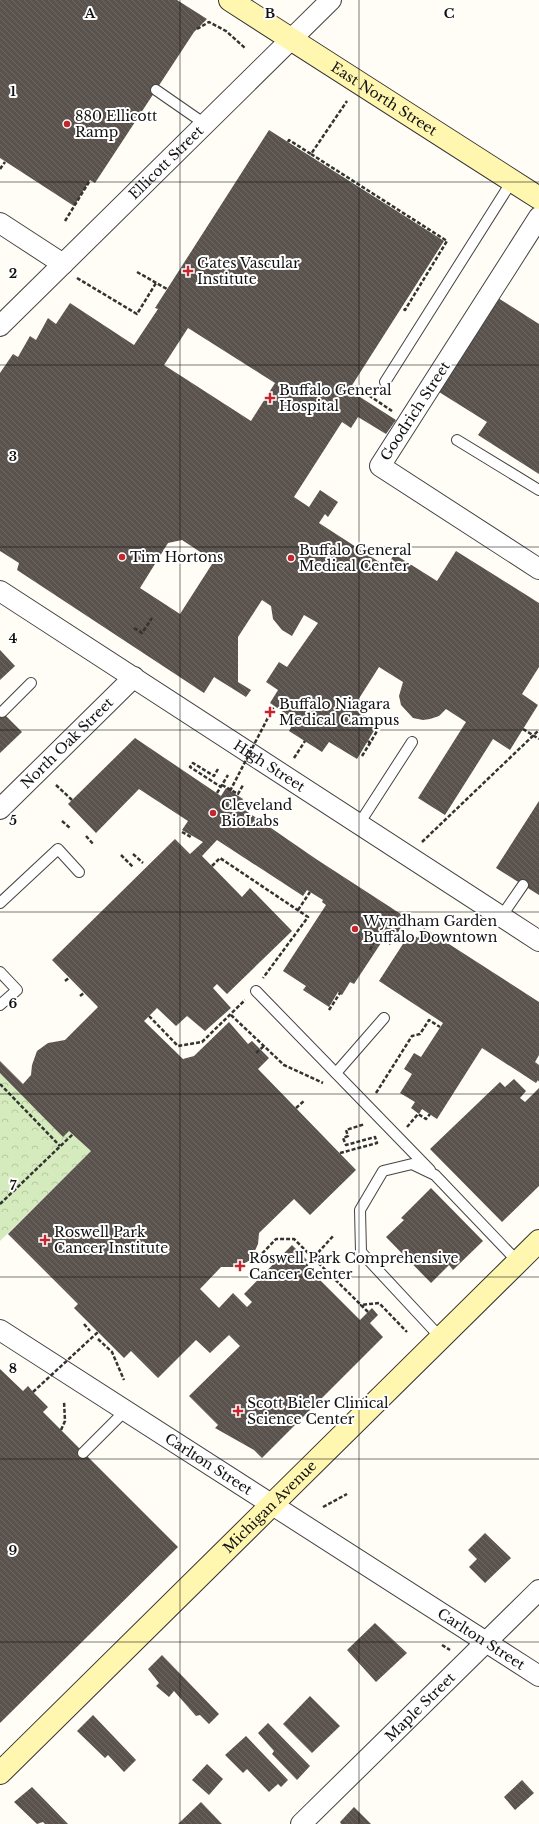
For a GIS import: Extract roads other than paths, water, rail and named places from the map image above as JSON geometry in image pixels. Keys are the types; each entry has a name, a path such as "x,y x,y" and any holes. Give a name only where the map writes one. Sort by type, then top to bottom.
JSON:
{"street":[{"name":"East North Street","path":"230,0 539,198"},
{"name":"Ellicott Street","path":"0,326 68,270 205,124 331,0"},
{"name":"Goodrich Street","path":"539,217 380,466 539,569"},
{"path":"0,224 68,270"},
{"name":"High Street","path":"0,591 539,941"},
{"name":"North Oak Street","path":"0,809 134,678"},
{"name":"Michigan Avenue","path":"0,1772 539,1242"},
{"name":"Carlton Street","path":"0,1330 539,1676"},
{"name":"Maple Street","path":"301,1824 539,1590"}],"lane":[{"path":"156,90 205,124"},
{"path":"385,382 512,181"},
{"path":"458,440 539,490"},
{"path":"2,712 31,683"},
{"path":"359,824 412,742"},
{"path":"0,903 58,849 79,872"},
{"path":"502,917 523,885"},
{"path":"0,972 17,990 0,1005"},
{"path":"255,990 518,1262"},
{"path":"336,1073 384,1018"},
{"path":"435,1175 412,1164 383,1171 360,1210 361,1252 441,1338"},
{"path":"83,1453 125,1410"}],"place":[{"name":"880 Ellicott Ramp","path":"67,124"},
{"name":"Gates Vascular Institute","path":"188,271"},
{"name":"Buffalo General Hospital","path":"270,398"},
{"name":"Tim Hortons","path":"122,557"},
{"name":"Buffalo General Medical Center","path":"291,558"},
{"name":"Buffalo Niagara Medical Campus","path":"270,712"},
{"name":"Cleveland BioLabs","path":"213,813"},
{"name":"Wyndham Garden Buffalo Downtown","path":"355,929"},
{"name":"Roswell Park Cancer Institute","path":"45,1240"},
{"name":"Roswell Park Comprehensive Cancer Center","path":"240,1266"},
{"name":"Scott Bieler Clinical Science Center","path":"238,1411"}]}
